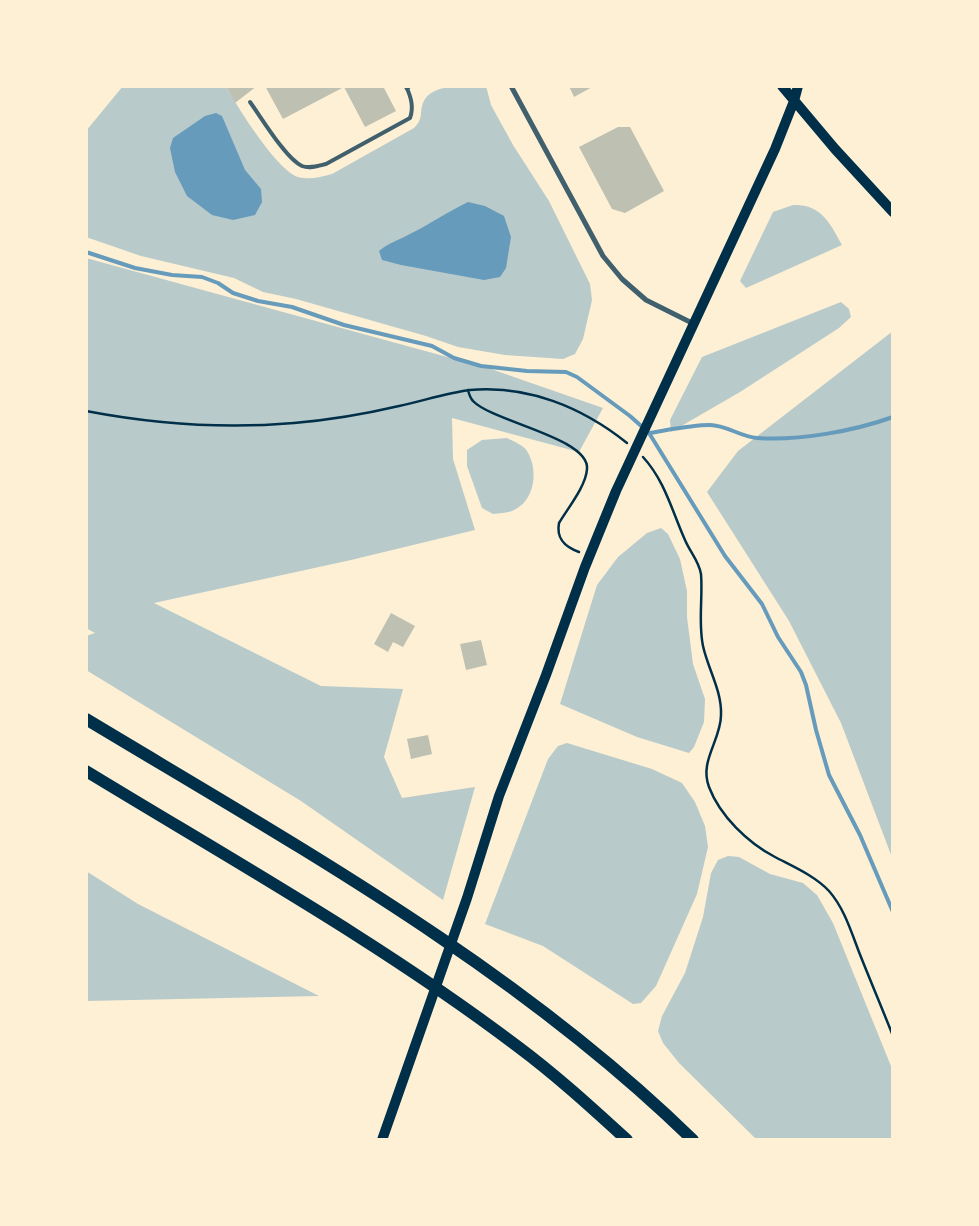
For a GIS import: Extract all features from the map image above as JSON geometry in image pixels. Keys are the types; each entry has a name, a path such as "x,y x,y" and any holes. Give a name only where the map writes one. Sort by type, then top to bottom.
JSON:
{"highway":[{"path":"86,719 363,886 458,949 509,985 579,1039 651,1099 693,1140"},
{"path":"86,771 324,914 400,963 518,1047 627,1140"}],"main road":[{"path":"782,86 835,149 893,212"},
{"path":"382,1140 468,898 499,796 590,555 671,372 775,149 798,86"}],"street":[{"path":"511,86 603,256 622,279 646,300 695,324"}],"lane":[{"path":"250,102 290,157 303,166 314,168 326,164 410,118 412,102 407,87"}],"path":[{"path":"468,390 471,399 486,410 561,440 582,454 587,464 584,482 558,528 559,536 564,545 590,555"},
{"path":"86,411 172,423 222,425 294,423 382,410 468,390 501,390 544,397 588,416 632,446"},
{"path":"640,454 655,471 663,485 684,539 700,571 701,636 718,693 722,715 706,769 709,788 731,822 750,840 772,856 814,878 834,898 848,924 893,1036"}],"shaded area":[{"path":"123,86 226,86 258,137 279,163 298,177 306,178 332,174 414,128 420,119 423,103 427,96 434,91 460,86 486,86 491,105 513,145 549,201 590,284 592,300 583,339 575,354 563,359 505,355 458,347 296,299 263,292 234,278 141,256 86,237 86,131"},
{"path":"793,205 818,211 829,222 842,245 746,288 740,281 773,212"},
{"path":"86,258 491,369 603,408 579,452 452,418 453,459 475,530 351,560 154,603 321,686 403,689 384,757 402,798 475,787 443,900 301,801 86,670 86,636 95,633 86,628"},
{"path":"841,302 849,309 851,317 839,328 740,392 671,432 670,420 702,357"},
{"path":"893,331 893,860 841,723 789,621 707,492 738,451"},
{"path":"507,438 527,451 533,467 533,485 526,500 520,507 510,512 493,514 482,508 467,466 467,450 482,440"},
{"path":"661,528 668,534 680,559 687,591 687,617 693,664 705,699 704,722 694,747 689,753 637,737 560,704 597,585 618,557 647,533"},
{"path":"567,743 652,769 682,783 695,802 705,826 708,847 697,894 656,986 641,1003 633,1004 543,946 485,924 548,759 558,746"},
{"path":"728,856 739,857 770,874 803,883 817,895 833,923 893,1071 893,1140 757,1140 679,1063 663,1043 658,1031 662,1016 685,973 703,917 711,873 718,860"},
{"path":"86,871 138,904 319,996 86,1001"}],"water":[{"path":"216,113 222,116 245,170 261,189 262,202 255,215 233,220 212,215 187,196 175,172 170,148 173,138 205,116"},
{"path":"468,202 485,206 504,216 511,237 506,268 500,277 484,280 382,260 379,251 383,248"}],"building":[{"path":"226,86 257,86 235,103"},
{"path":"265,86 383,86 396,111 365,127 344,87 283,119"},
{"path":"569,86 594,86 574,97"},
{"path":"618,127 630,127 664,191 625,213 612,209 579,147"},
{"path":"391,613 415,626 403,647 393,642 388,652 374,644"},
{"path":"481,640 487,665 466,670 460,644"},
{"path":"428,735 432,754 411,759 407,739"}],"waterway":[{"path":"86,252 135,268 172,275 202,277 218,283 233,293 258,301 292,307 344,325 432,346 454,358 481,366 527,371 566,372 577,377 630,416 649,433 725,556 762,604 778,637 801,672 829,775 860,835 893,912"},
{"path":"649,433 710,425 757,438 790,438 844,431 893,417"}]}
